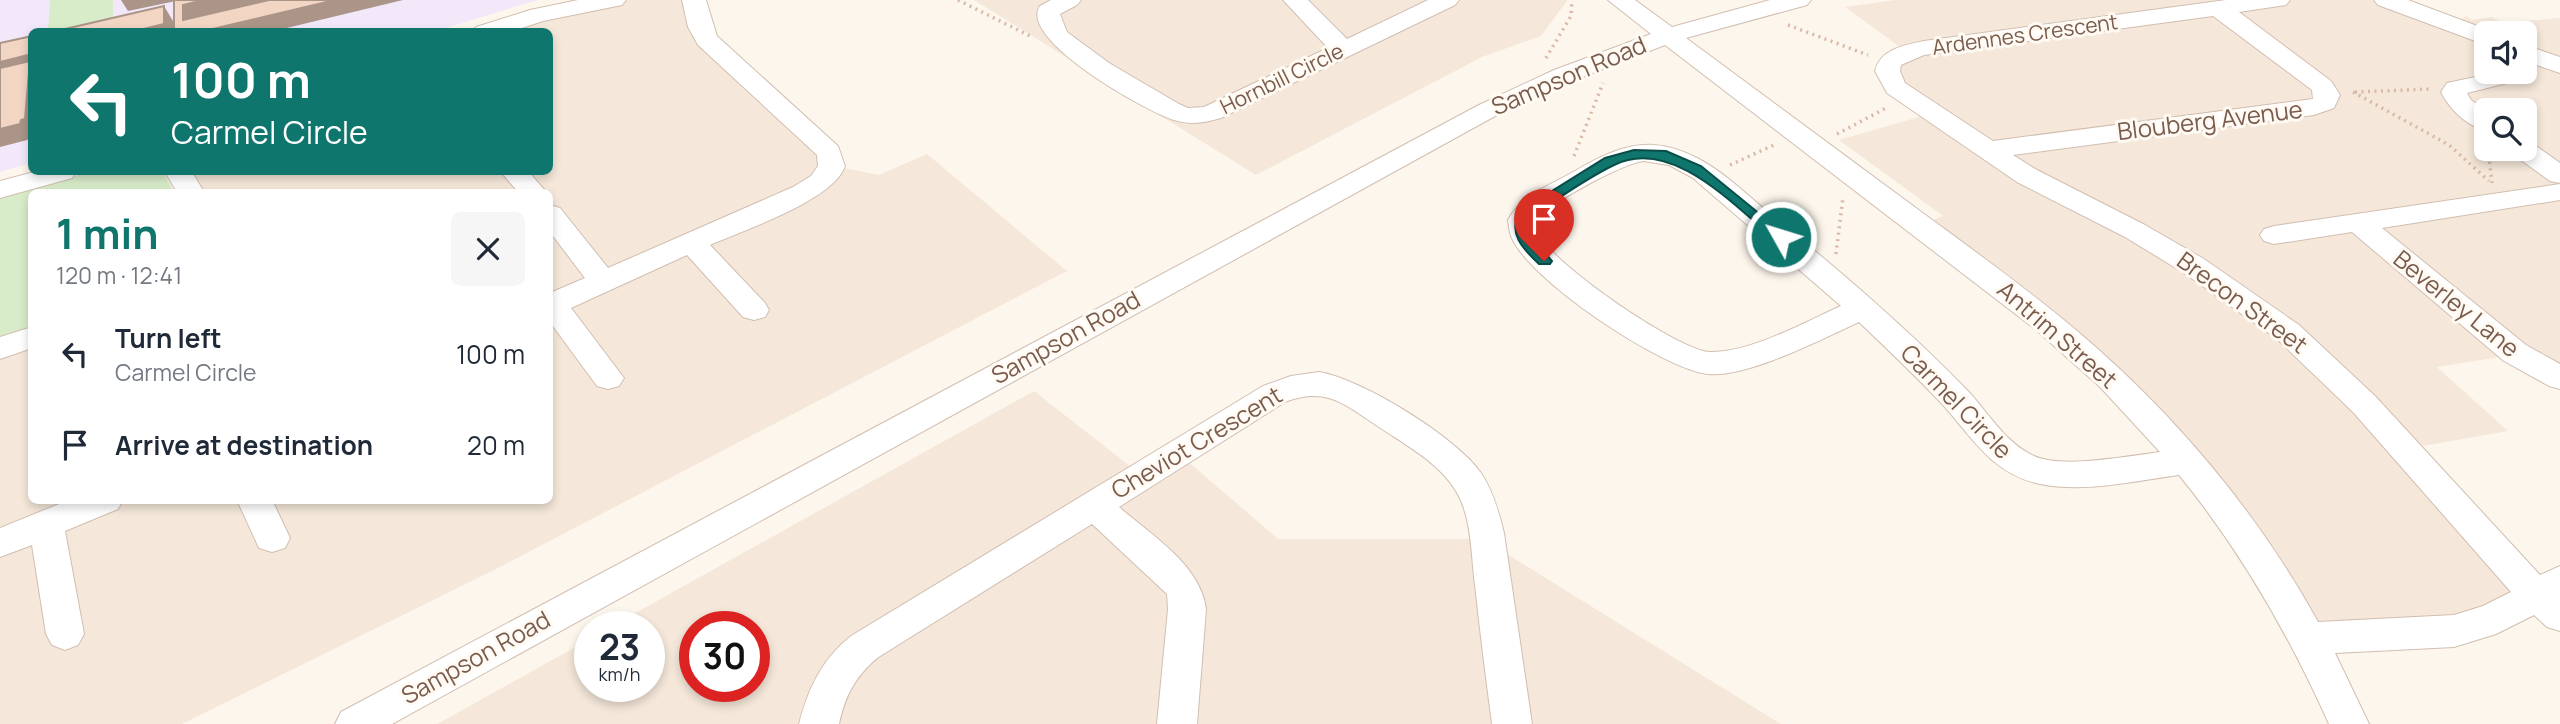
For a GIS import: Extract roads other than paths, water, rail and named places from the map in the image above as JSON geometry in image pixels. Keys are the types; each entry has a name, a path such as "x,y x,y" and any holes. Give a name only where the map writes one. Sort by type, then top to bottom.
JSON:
{"street":[{"path":"497,28 548,13 614,0"},
{"path":"553,304 814,188 829,174 832,159 823,146 707,40 700,27 694,0"},
{"name":"Hornbill Circle","path":"1069,0 1048,11 1050,25 1059,39 1079,55 1170,110 1192,116 1212,113 1447,0"},
{"path":"1295,0 1343,49"},
{"name":"Antrim Street","path":"1620,0 2067,339 2114,383 2186,461 2253,549 2309,638 2349,724"},
{"name":"Sampson Road","path":"355,724 1426,142 1525,91 1615,53 1760,9 1799,0"},
{"name":"Ardennes Crescent","path":"1893,60 1932,47 2278,0"},
{"path":"2394,1 2474,32"},
{"name":"Blouberg Avenue","path":"1988,150 2314,107 2325,103 2328,95 2322,86 2218,8"},
{"name":"Brecon Street","path":"1893,60 1887,76 1890,82 1907,96 2044,185 2165,248 2237,294 2288,332 2364,404 2552,598"},
{"path":"2474,113 2456,100 2454,92 2456,88 2476,84"},
{"name":"Carmel Circle","path":"1863,308 1748,356 1723,362 1694,360 1663,345 1578,290 1532,249 1521,233 1521,222 1525,214 1610,161 1634,154 1666,155 1683,161 1707,176 1827,275 1863,308 1957,400 2001,452 2025,468 2060,475 2186,461"},
{"path":"2537,159 2560,175"},
{"path":"0,190 52,175"},
{"path":"518,175 529,189"},
{"name":"Beverley Lane","path":"2274,235 2560,192"},
{"path":"553,218 604,282"},
{"name":"Beverley Lane","path":"2357,222 2515,353 2560,378"},
{"path":"692,243 754,310"},
{"path":"553,308 608,378"},
{"path":"0,348 28,338"},
{"name":"Cheviot Crescent","path":"819,724 827,690 834,677 853,656 1275,394 1295,385 1328,384 1356,395 1441,455 1461,473 1473,492 1483,518 1512,724"},
{"path":"0,543 95,504"},
{"path":"256,504 272,538"},
{"path":"1094,505 1178,581 1185,592 1187,609 1177,724"},
{"path":"46,525 65,634"},
{"path":"2309,638 2455,631 2494,620 2552,598"}]}
